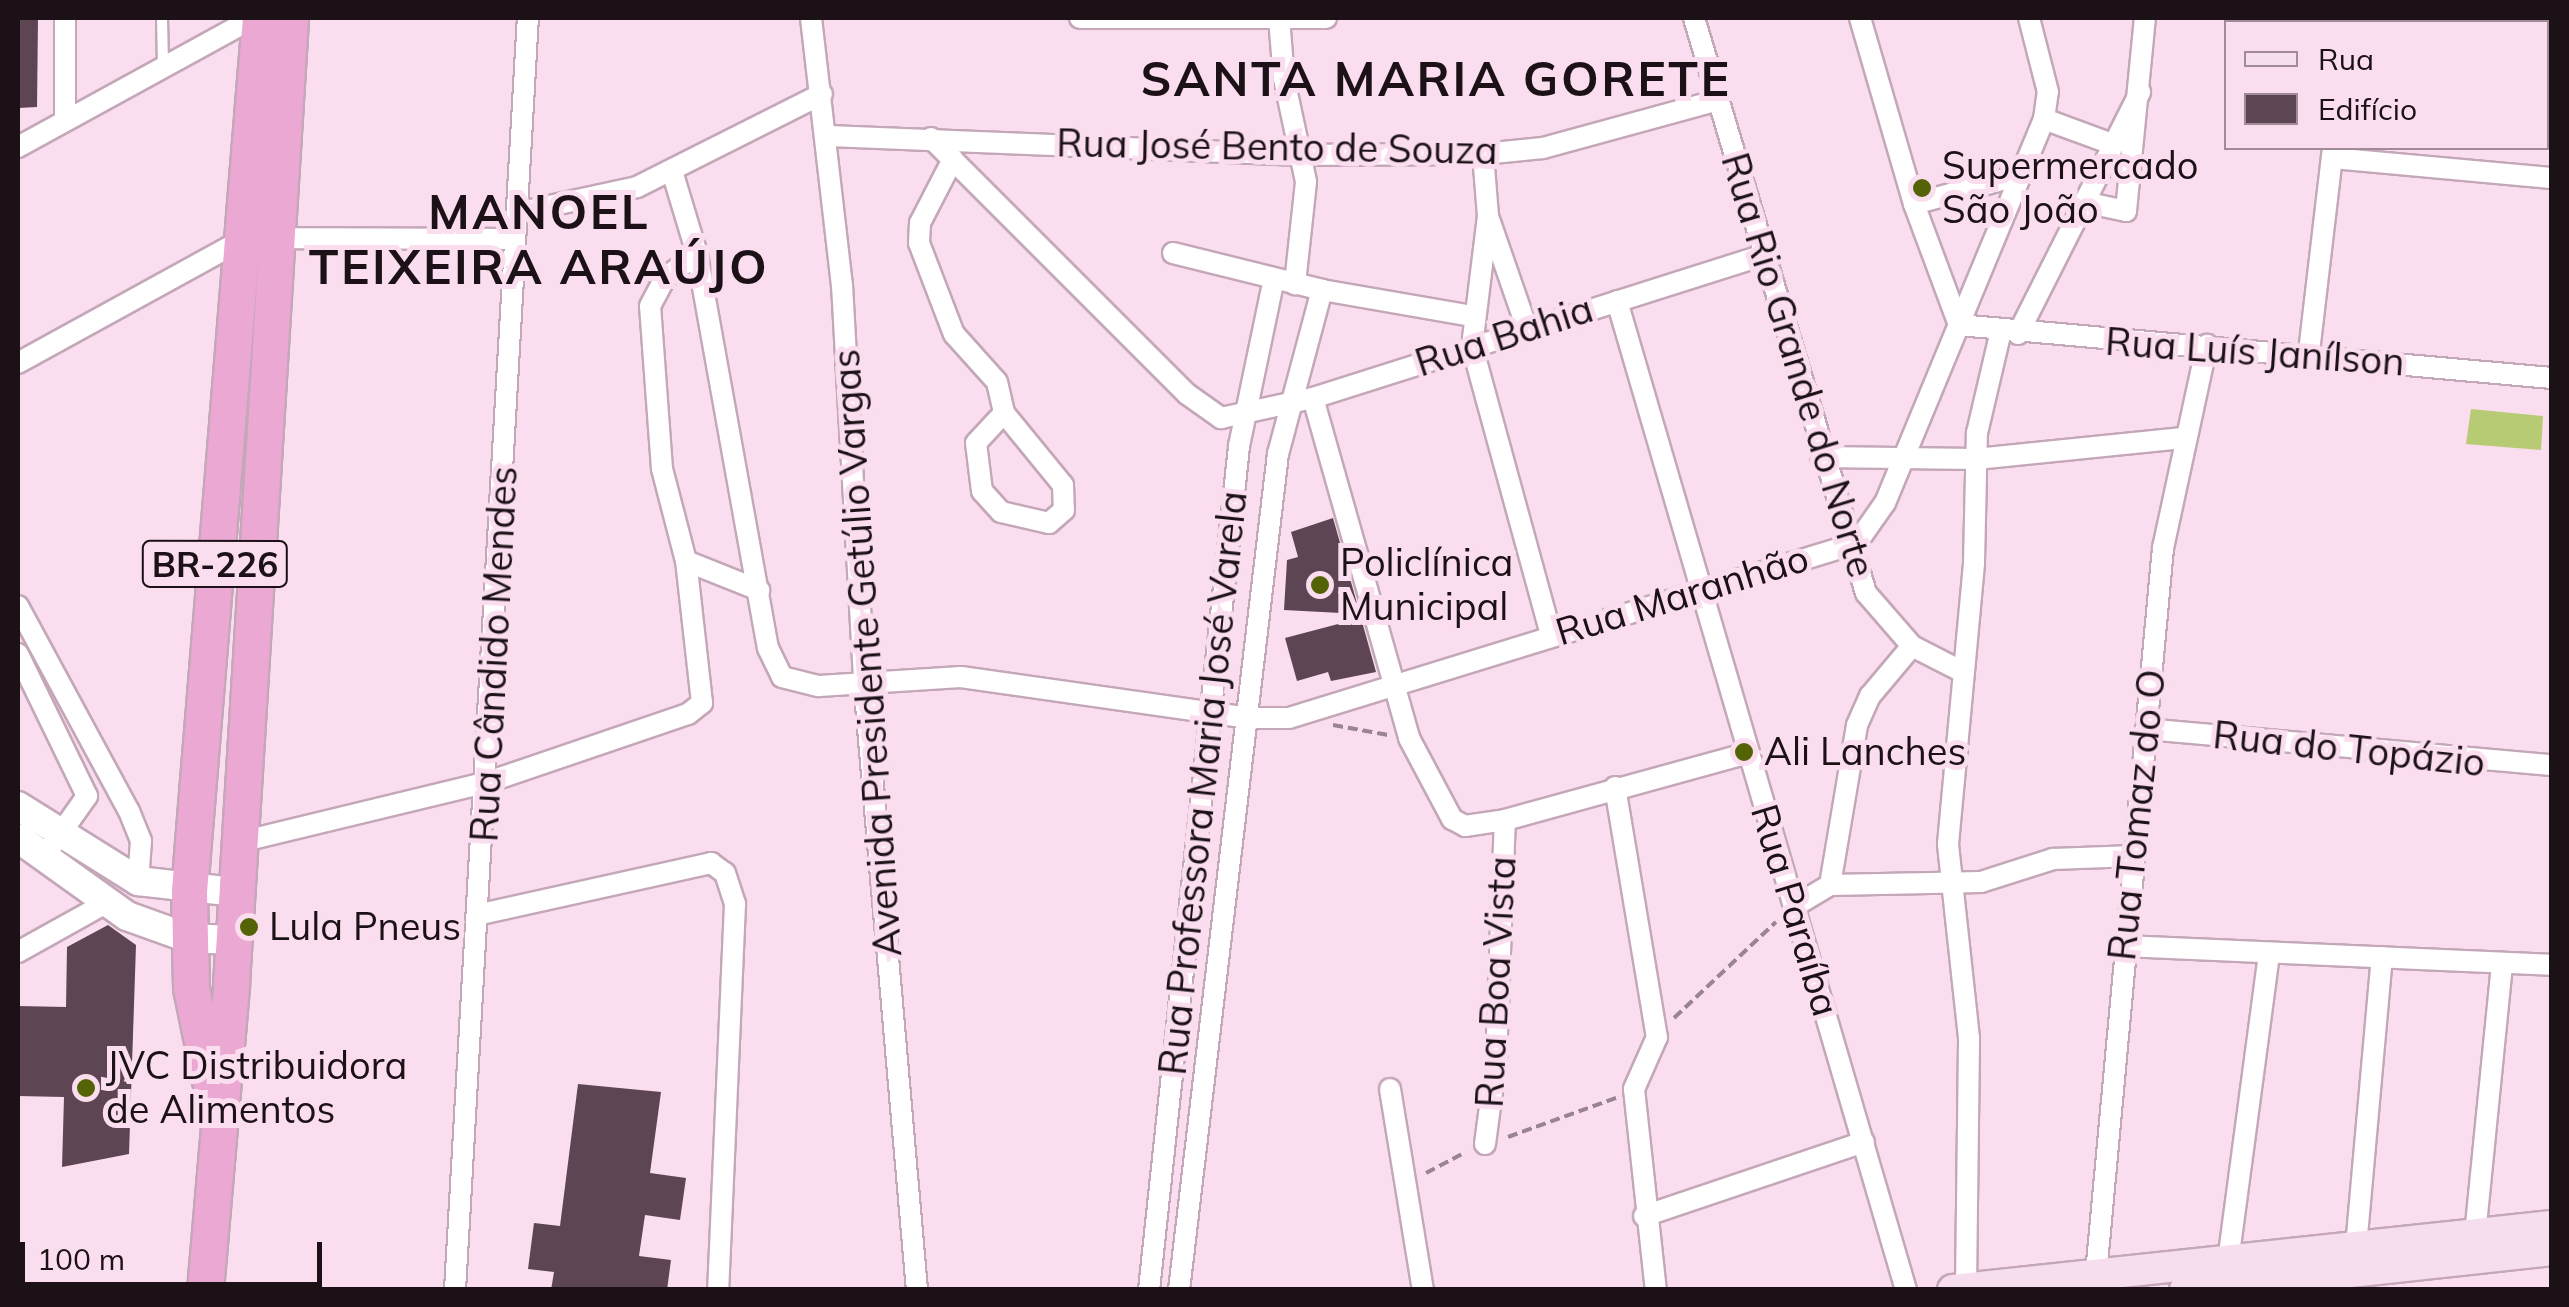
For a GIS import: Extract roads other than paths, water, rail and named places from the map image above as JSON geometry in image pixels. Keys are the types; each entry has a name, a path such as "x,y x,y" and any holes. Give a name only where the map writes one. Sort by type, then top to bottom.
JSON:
{"highway":[{"name":"BR-226","path":"257,18 271,76"},
{"name":"BR-226","path":"207,1280 215,1109 240,842 262,462 260,238 271,76 290,18"},
{"name":"BR-226","path":"215,1109 188,938 190,891 223,459 260,238"},
{"path":"223,459 262,462"},
{"path":"215,561 256,564"},
{"path":"205,688 249,687"}],"main road":[{"path":"2306,1274 2356,1247 2552,1226"},
{"path":"1960,1288 2226,1273 2306,1274 2552,1250"},
{"path":"2185,1290 2226,1273"}],"street":[{"path":"65,18 65,118"},
{"path":"18,147 162,64 257,18"},
{"name":"Rua Cândido Mendes","path":"456,1290 482,914 528,18"},
{"name":"Avenida Presidente Getúlio Vargas","path":"811,18 829,136 864,682 917,1290"},
{"path":"1080,18 1326,18"},
{"name":"Rua Professora Maria José Varela","path":"1148,1290 1244,416 1307,211 1279,18"},
{"name":"Rua Rio Grande do Norte","path":"1694,18 1847,546 1866,593 1912,646 1959,670"},
{"path":"1860,18 1914,204 1959,324"},
{"path":"1847,546 1877,517 2044,119 2048,92 2028,18"},
{"path":"2084,202 2125,212 2145,18"},
{"path":"1960,1288 1970,1055 1950,883 1959,670 1974,562 1976,459 1987,378 2140,92"},
{"path":"516,213 609,198 822,94"},
{"name":"Rua José Bento de Souza","path":"829,136 1301,154 1483,154 1543,148 1719,100"},
{"path":"2044,119 2112,144"},
{"path":"931,138 1187,394 1221,418 1244,416"},
{"path":"2309,352 2333,153 2552,178"},
{"path":"1483,154 1488,216 1472,346 1551,634"},
{"path":"953,159 920,223 918,243 948,322 996,382 1004,413 1063,485 1064,510 1049,523 1001,512 982,491 976,443 1004,413"},
{"path":"672,170 697,254 759,590"},
{"path":"1914,204 2020,176"},
{"path":"1488,216 1526,326"},
{"path":"18,364 260,238 515,239"},
{"path":"1173,253 1322,290 1473,316"},
{"path":"240,842 488,782 688,714 706,696 686,561 662,470 650,306 665,278 697,254"},
{"name":"Rua Bahia","path":"1244,416 1313,398 1526,326 1763,254"},
{"name":"Rua Professora Maria José Varela","path":"1179,1290 1288,404 1322,290"},
{"name":"Rua Paraíba","path":"1617,301 1906,1290"},
{"name":"Rua Luís Janílson","path":"1959,324 2010,332 2309,352 2552,378"},
{"name":"Rua Tomaz do O","path":"2095,1280 2163,548 2207,345"},
{"path":"1313,398 1397,682 1409,738 1440,805 1464,826 1505,820 1748,753"},
{"path":"1821,457 1902,462 1976,459 2184,438"},
{"name":"Rua Maranhão","path":"759,590 768,648 782,678 819,686 961,677 1249,718 1289,718 1551,634 1847,546"},
{"path":"686,561 759,590"},
{"path":"18,606 141,841 138,881"},
{"path":"1830,884 1857,725 1885,674 1912,646"},
{"path":"18,654 84,783 84,808 53,847"},
{"name":"Rua do Topázio","path":"2146,729 2552,765"},
{"path":"84,783 104,772"},
{"path":"1615,787 1656,1037 1634,1088 1644,1216 1656,1290"},
{"path":"18,806 106,904 188,938 232,940"},
{"name":"Rua Boa Vista","path":"1485,1144 1498,1026 1505,820"},
{"path":"18,838 53,847 138,881 190,891 234,892"},
{"path":"1795,906 1830,884 1950,883 1998,878 2053,860 2134,856"},
{"path":"482,914 710,863 726,872 735,904 718,1290"},
{"path":"18,952 106,904"},
{"path":"2124,946 2552,965"},
{"path":"2226,1273 2269,953"},
{"path":"2356,1247 2382,956"},
{"path":"2475,1235 2502,963"},
{"path":"1390,1089 1402,1188 1422,1290"},
{"path":"1644,1216 1864,1142"}],"lane":[{"path":"162,18 162,64"}],"place":[{"name":"Supermercado São João","path":"1922,188"},
{"name":"Policlínica Municipal","path":"1320,585"},
{"name":"Ali Lanches","path":"1744,752"},
{"name":"Lula Pneus","path":"249,927"},
{"name":"JVC Distribuidora de Alimentos","path":"86,1088"}],"district":[{"name":"SANTA MARIA GORETE","path":"1436,79"},
{"name":"MANOEL TEIXEIRA ARAÚJO","path":"539,238"}]}
